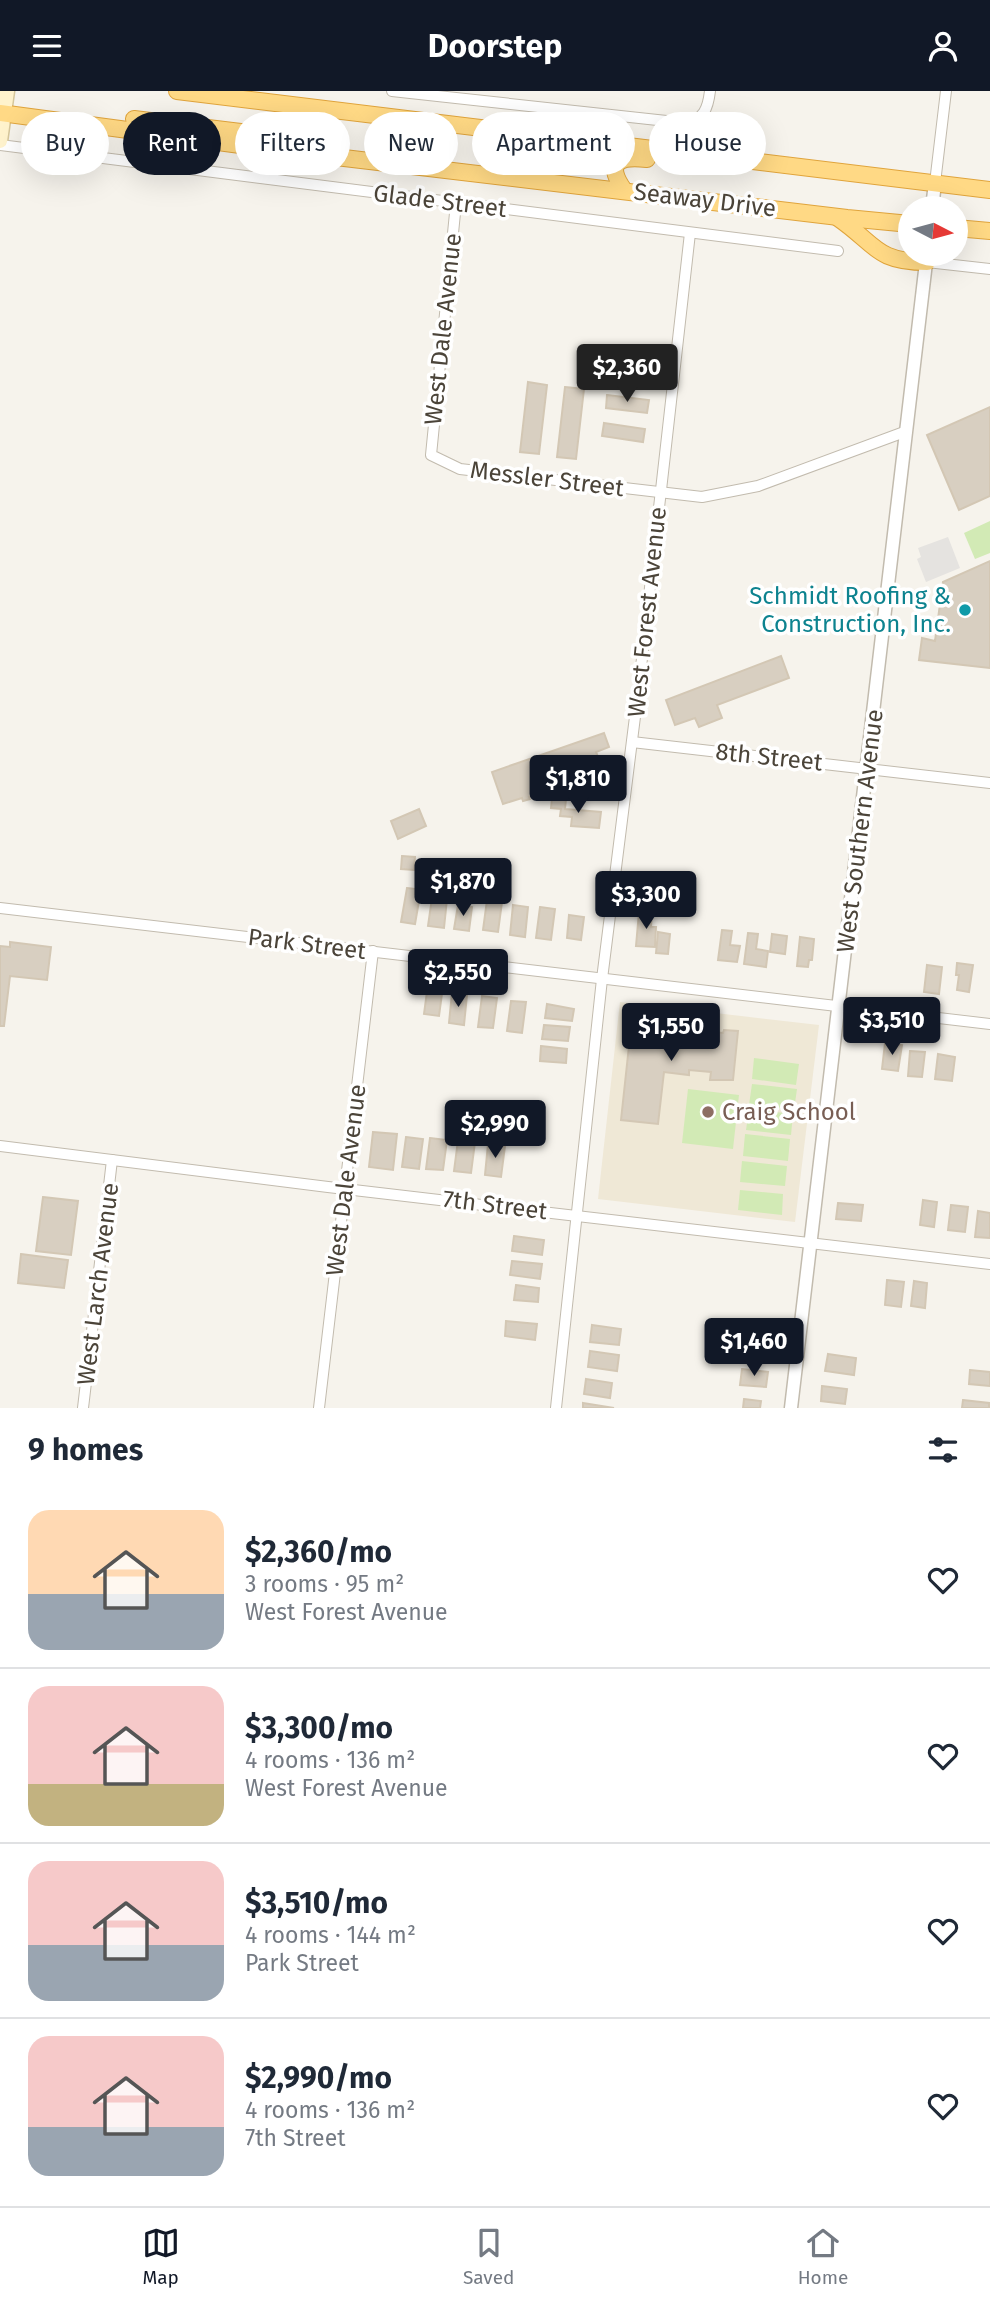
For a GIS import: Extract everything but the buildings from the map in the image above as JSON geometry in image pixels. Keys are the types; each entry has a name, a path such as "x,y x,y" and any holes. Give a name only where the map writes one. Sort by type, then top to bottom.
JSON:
{"highway":[{"name":"Seaway Drive","path":"177,91 990,190"},
{"path":"109,117 307,141 320,135 323,126 321,116 312,108"},
{"path":"50,112 72,112"},
{"name":"Seaway Drive","path":"2,113 21,115"},
{"name":"Seaway Drive","path":"109,127 277,150 898,223"},
{"path":"624,190 616,180 614,171 618,162 626,157 880,186 899,179"},
{"path":"836,217 878,251 893,260 898,260"},
{"path":"968,228 990,230"}],"main road":[{"path":"0,143 7,91"}],"street":[{"path":"392,91 473,95 685,123 698,119 707,109 710,91"},
{"path":"933,196 946,91"},
{"name":"Glade Street","path":"0,143 838,251"},
{"name":"West Dale Avenue","path":"431,455 456,203"},
{"name":"West Forest Avenue","path":"556,1408 690,233"},
{"path":"968,265 990,269"},
{"name":"West Southern Avenue","path":"791,1408 926,266"},
{"name":"Messler Street","path":"431,455 460,469 702,497 758,486 907,431"},
{"name":"8th Street","path":"632,742 990,783"},
{"name":"Park Street","path":"0,908 990,1024"},
{"name":"West Dale Avenue","path":"319,1408 373,951"},
{"name":"7th Street","path":"0,1146 990,1264"},
{"name":"West Larch Avenue","path":"83,1408 112,1160"}],"shaded area":[{"path":"948,537 960,568 926,582 917,559 921,557 918,548"},
{"name":"Craig School","path":"620,1002 819,1025 795,1222 598,1199"}],"green space":[{"path":"990,521 990,553 975,559 964,533"},
{"path":"754,1058 799,1064 796,1085 752,1079"},
{"path":"752,1084 797,1089 794,1110 749,1105"},
{"path":"688,1089 739,1095 733,1149 682,1143"},
{"path":"749,1109 793,1114 791,1135 746,1130"},
{"path":"745,1134 790,1139 788,1161 743,1156"},
{"path":"742,1161 787,1166 785,1186 740,1182"},
{"path":"740,1190 783,1194 782,1215 738,1210"}],"place":[{"name":"Schmidt Roofing & Construction, Inc.","path":"965,610"},
{"name":"Craig School","path":"708,1112"}]}
